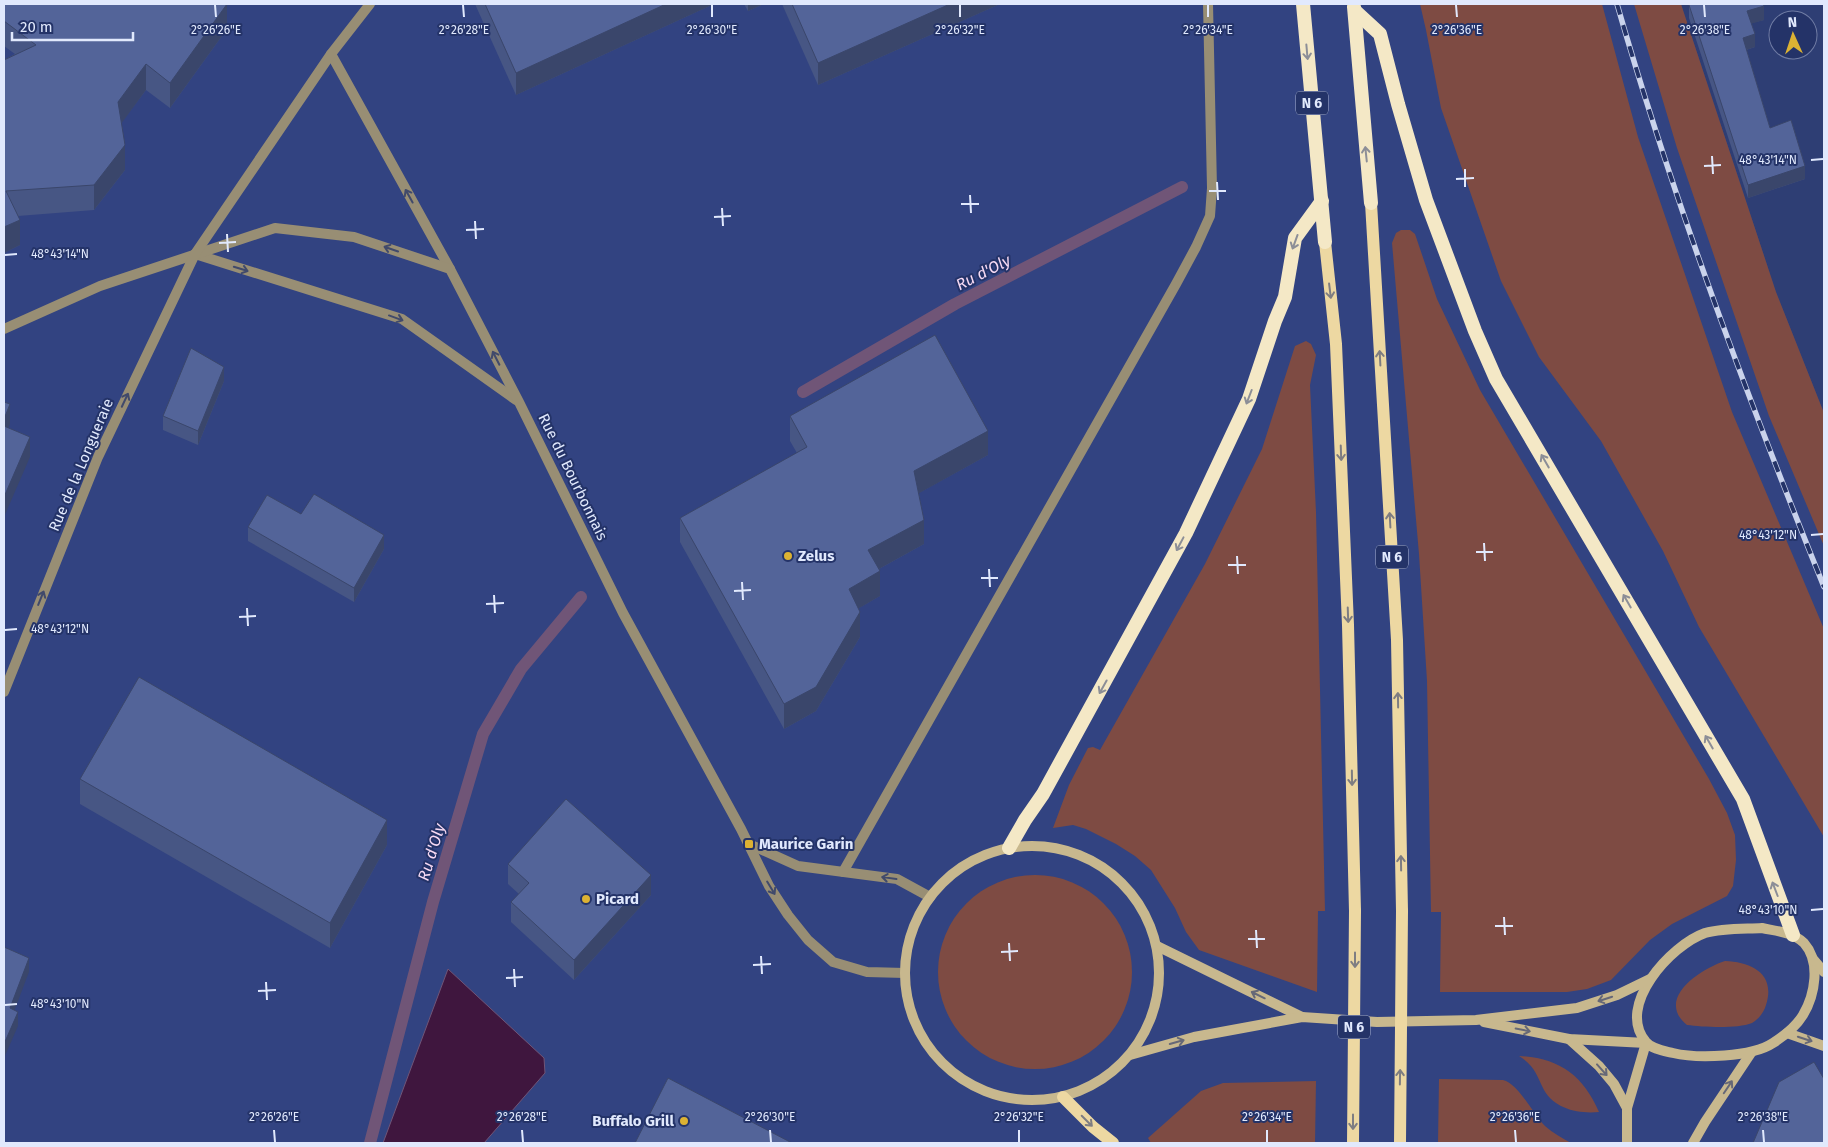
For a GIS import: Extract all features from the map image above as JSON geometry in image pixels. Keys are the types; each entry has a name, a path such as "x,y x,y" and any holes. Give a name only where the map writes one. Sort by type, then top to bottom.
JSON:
{"highway":[{"name":"N 6","path":"1303,4 1325,242"},
{"name":"N 6","path":"1354,8 1371,203"},
{"path":"1354,8 1380,34 1426,200 1475,331 1496,379 1743,799 1793,935"},
{"path":"1009,848 1043,794 1186,532 1249,399 1274,321 1285,296 1295,238 1322,202"}],"main road":[{"name":"N 6","path":"1371,203 1397,640 1402,911 1400,1143"},
{"name":"N 6","path":"1325,242 1336,344 1348,625 1355,911 1353,1143"},
{"path":"1048,847 1086,858 1118,879 1143,910 1157,946 1160,984 1156,1004 1142,1039 1130,1055 1100,1081 1063,1097 1030,1100 996,1095 965,1082 939,1060 920,1032 909,1004 905,973 908,946 916,921 930,897 952,874 979,858 1009,848 1048,847"},
{"path":"1627,1143 1627,1108 1646,1043 1639,1029 1637,1014 1640,999 1650,979 1684,944 1706,933 1762,928 1793,935 1804,944 1824,972"},
{"path":"1157,946 1302,1017"},
{"path":"1476,1020 1569,1039 1646,1043 1661,1050 1678,1054 1719,1055 1751,1053 1772,1044 1787,1033 1803,1016 1811,999 1814,978 1813,959"},
{"path":"1130,1055 1194,1037 1302,1017 1377,1022 1476,1020 1577,1008 1617,995 1650,979"},
{"path":"1787,1033 1824,1046"},
{"path":"1569,1039 1599,1066 1614,1084 1627,1108"},
{"path":"1693,1143 1751,1053"},
{"path":"1063,1097 1093,1127 1113,1143"}],"street":[{"name":"Rue de la Longueraie","path":"4,692 98,457 195,254 331,54 370,4"},
{"path":"843,872 1176,284 1210,216 1212,188 1208,4"},
{"name":"Rue du Bourbonnais","path":"331,54 450,269 623,613 749,844 769,886 788,915 808,940 833,962 867,972 905,973"},
{"path":"4,329 100,286 274,228 354,237 450,269"},
{"path":"195,254 402,319 518,402"},
{"path":"749,844 798,866 897,879 930,897"}],"shaded area":[{"path":"4,4 1681,4 1776,292 1824,413 1824,1143 4,1143"},
{"path":"1420,4 1602,4 1638,137 1732,412 1824,629 1824,837 1699,627 1663,551 1601,441 1539,357 1501,281 1441,108"},
{"path":"1634,4 1681,4 1776,292 1824,413 1824,546 1769,416 1677,148"},
{"path":"1401,230 1410,230 1415,234 1437,299 1480,390 1709,779 1727,813 1735,835 1736,860 1733,886 1727,896 1672,924 1650,940 1611,980 1587,989 1567,992 1440,992 1441,912 1431,912 1427,681 1419,554 1392,243 1396,233"},
{"path":"1306,341 1311,344 1316,355 1310,385 1316,512 1325,911 1318,911 1317,992 1199,950 1186,932 1175,908 1151,870 1135,856 1086,829 1073,825 1053,828 1069,785 1088,748 1093,747 1100,750 1205,564 1262,449 1295,346"},
{"path":"1045,875 1054,876 1081,886 1104,903 1116,918 1125,935 1131,953 1131,991 1125,1009 1116,1026 1104,1041 1089,1053 1072,1062 1054,1068 1025,1069 1016,1068 989,1058 973,1047 960,1034 949,1018 939,991 938,962 939,953 949,926 960,910 973,897 989,886 1016,876"},
{"path":"1725,961 1752,967 1765,978 1768,985 1768,994 1763,1013 1755,1021 1746,1025 1720,1027 1687,1025 1678,1015 1676,1005 1678,995 1694,978"},
{"path":"448,969 544,1058 545,1073 484,1143 383,1143"},
{"path":"1519,1056 1546,1060 1568,1071 1585,1088 1599,1112 1575,1111 1554,1102 1544,1090 1532,1067"},
{"path":"1439,1079 1503,1080 1520,1093 1545,1126 1571,1143 1438,1143"},
{"path":"1316,1081 1315,1143 1151,1143 1148,1138 1201,1091 1223,1083"}],"building":[{"path":"4,4 227,4 170,83 146,64 118,102 125,145 94,185 6,191 20,220 4,227 4,60 36,45 4,21"},
{"path":"485,4 666,4 516,73"},
{"path":"792,4 950,4 818,63"},
{"path":"1763,4 1764,6 1747,11 1755,34 1743,38 1770,128 1791,120 1805,166 1748,185 1689,5"},
{"name":"Zelus","path":"935,335 988,431 914,471 924,520 868,550 880,571 849,589 860,612 816,687 784,704 680,518 807,447 790,416"},
{"path":"191,348 224,367 198,431 163,416"},
{"path":"4,402 10,404 4,419"},
{"path":"4,426 30,437 4,497"},
{"path":"314,494 384,535 354,588 248,527 267,495 301,514"},
{"path":"139,677 387,820 330,923 80,779"},
{"name":"Picard","path":"566,799 651,875 574,960 511,902 529,883 508,864"},
{"path":"4,947 29,958 10,1008 18,1012 4,1044"},
{"path":"1814,1062 1824,1079 1824,1143 1753,1143 1779,1082"},
{"path":"668,1078 792,1143 635,1143"}],"waterway":[{"name":"Ru d'Oly","path":"803,392 955,304 1182,187"},
{"name":"Ru d'Oly","path":"370,1143 433,902 483,734 521,669 581,597"}],"railway":[{"path":"1617,4 1687,225 1767,443 1824,587"}],"place":[{"name":"Zelus","path":"788,556"},
{"name":"Maurice Garin","path":"749,844"},
{"name":"Picard","path":"586,899"},
{"name":"Buffalo Grill","path":"684,1121"}]}
